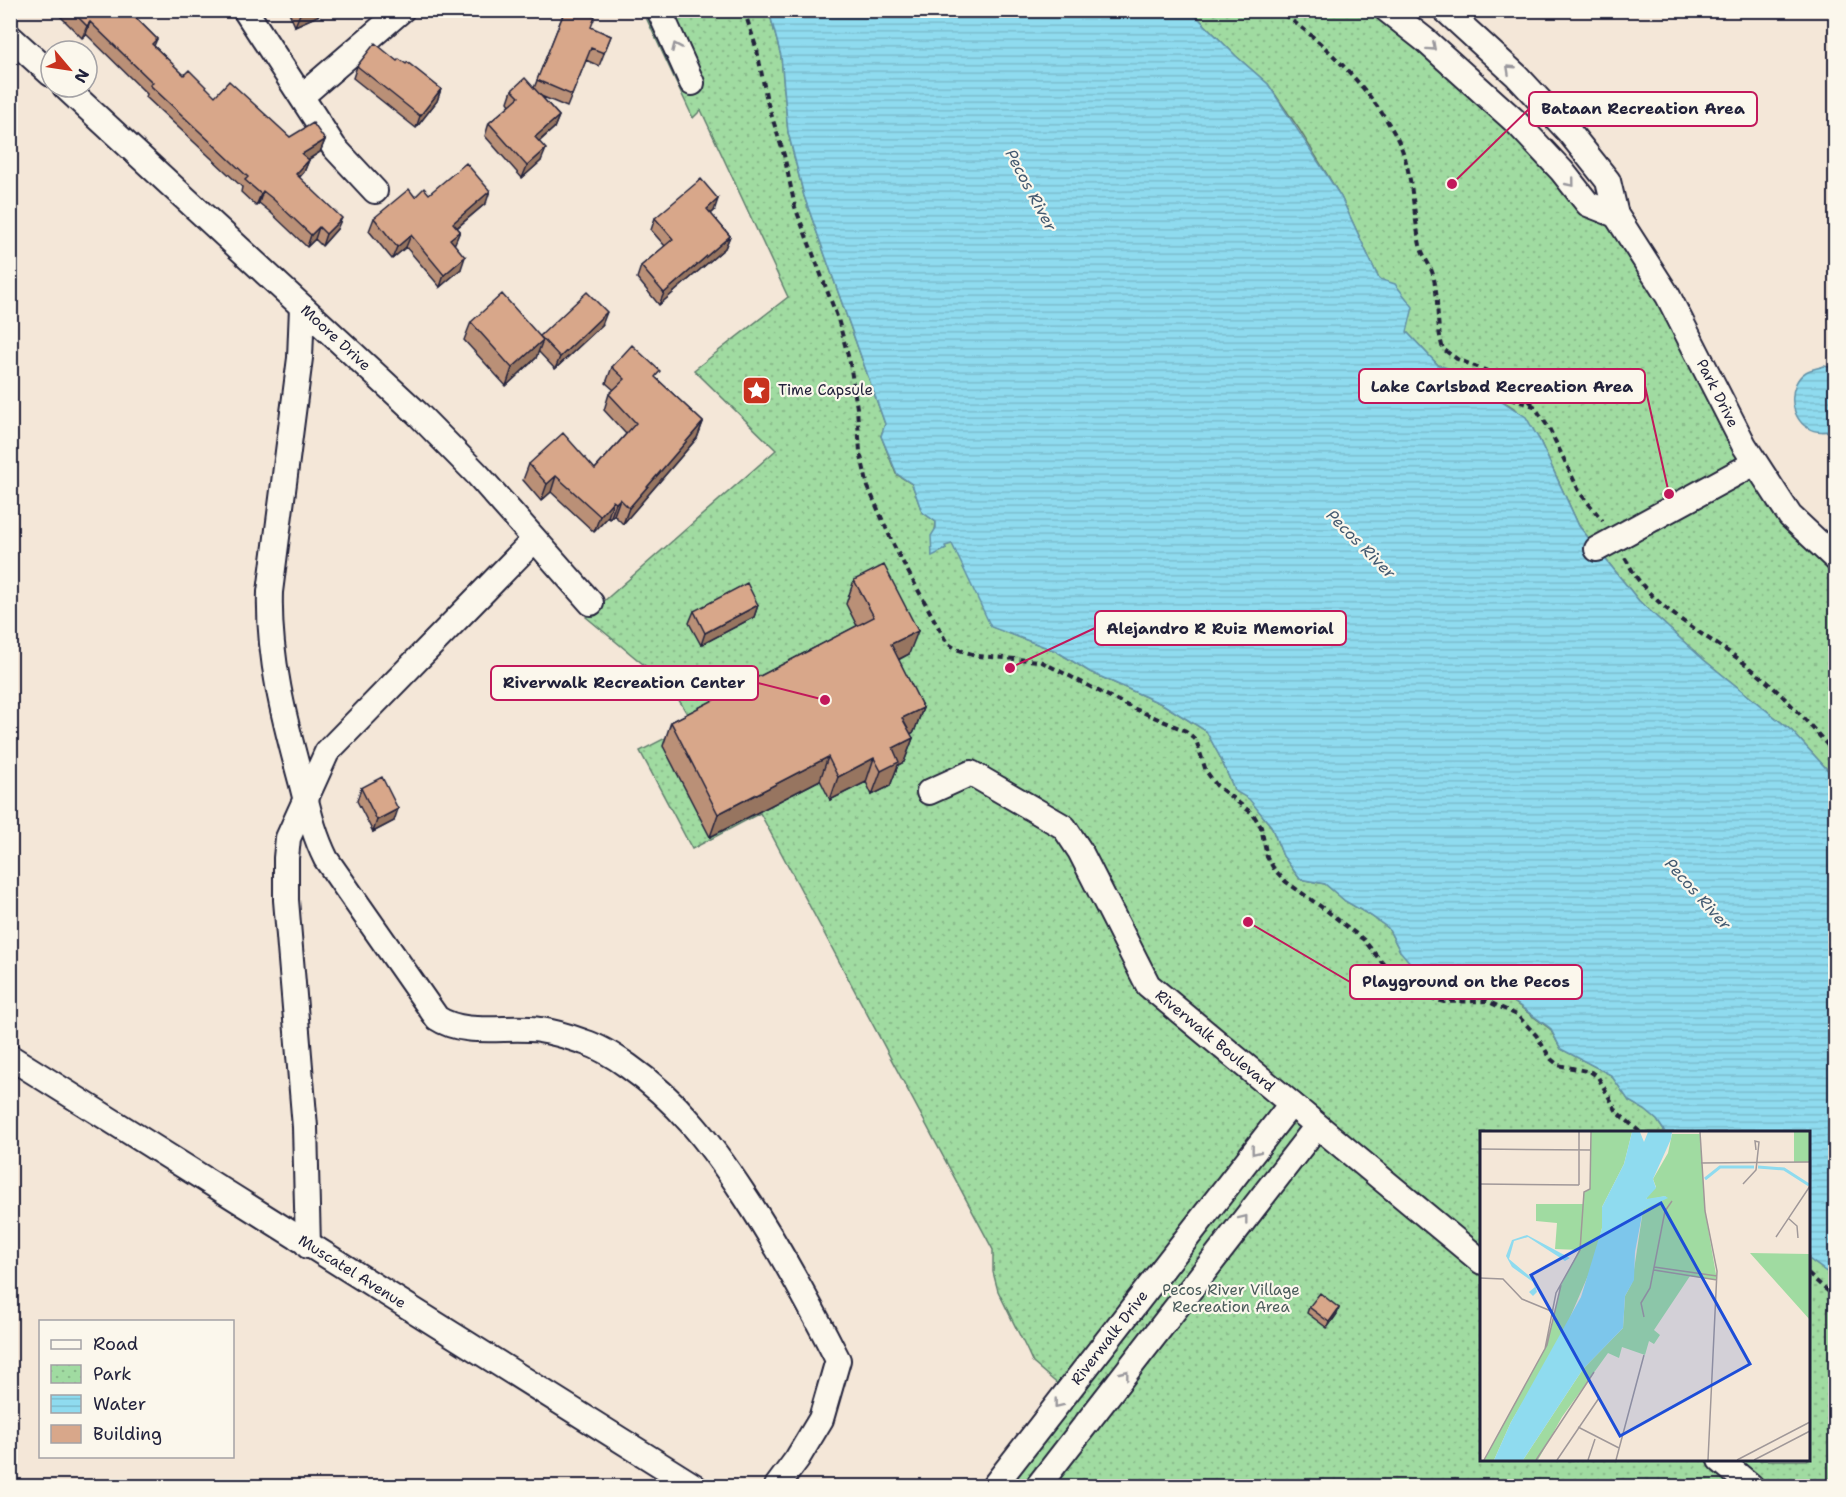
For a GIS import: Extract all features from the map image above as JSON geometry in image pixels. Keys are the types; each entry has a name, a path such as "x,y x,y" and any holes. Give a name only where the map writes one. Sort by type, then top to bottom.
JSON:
{"street":[{"path":"245,10 334,147 375,191"},
{"path":"302,96 402,10"},
{"path":"659,10 692,83"},
{"name":"Park Drive","path":"1445,10 1517,76 1569,132 1608,181 1616,216 1668,296 1719,399 1755,463 1791,516 1836,559"},
{"path":"1404,15 1516,122 1562,171 1588,204 1616,216"},
{"path":"10,37 39,63"},
{"name":"Moore Drive","path":"78,99 417,413 478,476 591,603"},
{"path":"302,307 300,358 270,592 269,620 273,661 315,837 326,859 437,1018 443,1023 479,1029 539,1029 587,1042 609,1053 648,1080 673,1102 719,1157 792,1271 838,1360 821,1419 797,1459 777,1486"},
{"path":"1606,545 1694,494 1755,463"},
{"path":"308,1246 305,1127 286,900 288,838 327,752 534,540"},
{"name":"Riverwalk Boulevard","path":"929,792 971,773 1064,827 1080,851 1148,985 1480,1260"},
{"name":"Muscatel Avenue","path":"10,1057 694,1486"},
{"name":"Riverwalk Drive","path":"994,1486 1291,1104"},
{"path":"1038,1486 1317,1126"},
{"path":"1077,1380 1103,1403"},
{"path":"1721,1461 1751,1486"}],"path":[{"path":"744,10 755,40 767,101 784,155 795,207 838,319 848,355 857,408 860,452 868,487 894,546 947,643 956,649 979,656 1040,661 1126,705 1186,731 1196,740 1206,771 1217,786 1253,814 1261,827 1267,857 1274,870 1284,881 1327,910 1364,940 1392,975 1420,995 1444,1002 1487,1001 1517,1015 1536,1035 1551,1059 1558,1065 1591,1072 1598,1077 1617,1112 1639,1131"},
{"path":"1275,10 1295,21 1335,57 1389,123 1403,154 1423,256 1431,266 1435,280 1439,332 1443,349 1457,358 1495,374 1518,388 1550,428 1580,493 1598,514 1606,545 1655,598 1692,628 1759,674 1836,755"},
{"path":"1495,374 1511,399 1534,406"},
{"path":"1810,1275 1836,1298"}],"green space":[{"name":"Pecos River Village Recreation Area","path":"643,11 769,11 781,56 788,132 804,196 885,424 881,436 896,474 912,484 922,512 936,522 932,555 946,549 945,546 952,543 992,627 1056,651 1090,672 1164,705 1206,731 1235,791 1249,798 1271,826 1283,856 1300,879 1325,884 1345,901 1388,928 1400,951 1466,969 1484,980 1550,1029 1561,1049 1611,1075 1629,1101 1657,1120 1664,1131 1480,1131 1480,1461 1810,1461 1810,1260 1835,1278 1835,1486 994,1486 1067,1392 1033,1363 998,1291 993,1272 993,1250 760,813 692,849 640,751 693,724 672,688 586,617 776,450 694,370 788,297 701,110 693,118"},
{"path":"1191,11 1387,11 1616,215 1714,389 1828,552 1835,540 1835,778 1792,731 1704,660 1639,601 1579,526 1539,439 1514,408 1493,395 1480,381 1438,365 1407,332 1379,279 1341,197 1299,129 1268,84"}],"water":[{"name":"Pecos River","path":"769,11 1191,11 1268,84 1341,197 1379,279 1395,284 1413,307 1407,332 1438,365 1470,375 1480,381 1493,395 1526,417 1539,439 1579,526 1639,601 1704,660 1792,731 1835,778 1835,1278 1810,1260 1810,1131 1664,1131 1657,1120 1629,1101 1611,1075 1561,1049 1550,1028 1484,980 1466,969 1436,976 1419,973 1400,951 1388,928 1345,901 1325,884 1300,879 1283,856 1271,826 1249,799 1235,791 1206,731 1164,705 1090,672 1056,651 991,627 952,544 945,546 946,549 932,556 931,536 936,528 936,522 922,512 912,484 897,474 881,436 885,424 804,196 788,132 781,56"},
{"path":"1824,366 1835,368 1835,430 1822,432 1811,430 1802,423 1794,409 1793,392 1800,377 1808,371"}],"building":[{"path":"71,10 128,10 157,39 152,44 184,75 189,70 215,96 229,81 290,137 313,123 325,140 302,154 309,160 296,174 342,218 326,234 319,227 311,235 273,199 263,191 261,194 245,180 248,177 150,85 153,83 90,22 87,26"},
{"path":"565,10 580,10 595,17 591,27 611,36 604,53 591,48 572,95 537,80"},
{"path":"375,43 397,61 399,59 406,64 407,62 441,89 420,116 357,66"},
{"path":"525,78 559,116 535,137 546,149 527,166 489,123 519,97 512,90"},
{"path":"466,163 490,191 453,223 460,231 450,239 465,257 444,275 411,235 397,247 374,218 409,189 415,197 424,188 429,194"},
{"path":"701,179 718,199 707,209 730,236 664,293 641,266 673,239 655,218"},
{"path":"587,292 607,312 560,357 540,336"},
{"path":"502,294 543,340 512,368 471,322"},
{"path":"632,345 660,371 655,377 703,422 629,508 620,499 616,503 613,501 600,516 556,476 547,484 529,464 563,433 595,469 636,423 609,394 625,379 612,367"},
{"path":"884,565 918,631 891,644 923,708 902,718 913,738 893,748 899,762 881,771 874,758 838,777 828,757 718,814 671,722 874,617 854,580"},
{"path":"747,583 758,605 705,633 694,611"},
{"path":"382,777 398,809 377,820 361,788"},
{"path":"1320,1293 1339,1308 1329,1322 1309,1307"}],"place":[{"name":"Bataan Recreation Area","path":"1452,184"},
{"name":"Time Capsule","path":"757,390"},
{"name":"Lake Carlsbad Recreation Area","path":"1669,494"},
{"name":"Alejandro R Ruiz Memorial","path":"1010,668"},
{"name":"Riverwalk Recreation Center","path":"825,700"},
{"name":"Playground on the Pecos","path":"1248,922"}]}
